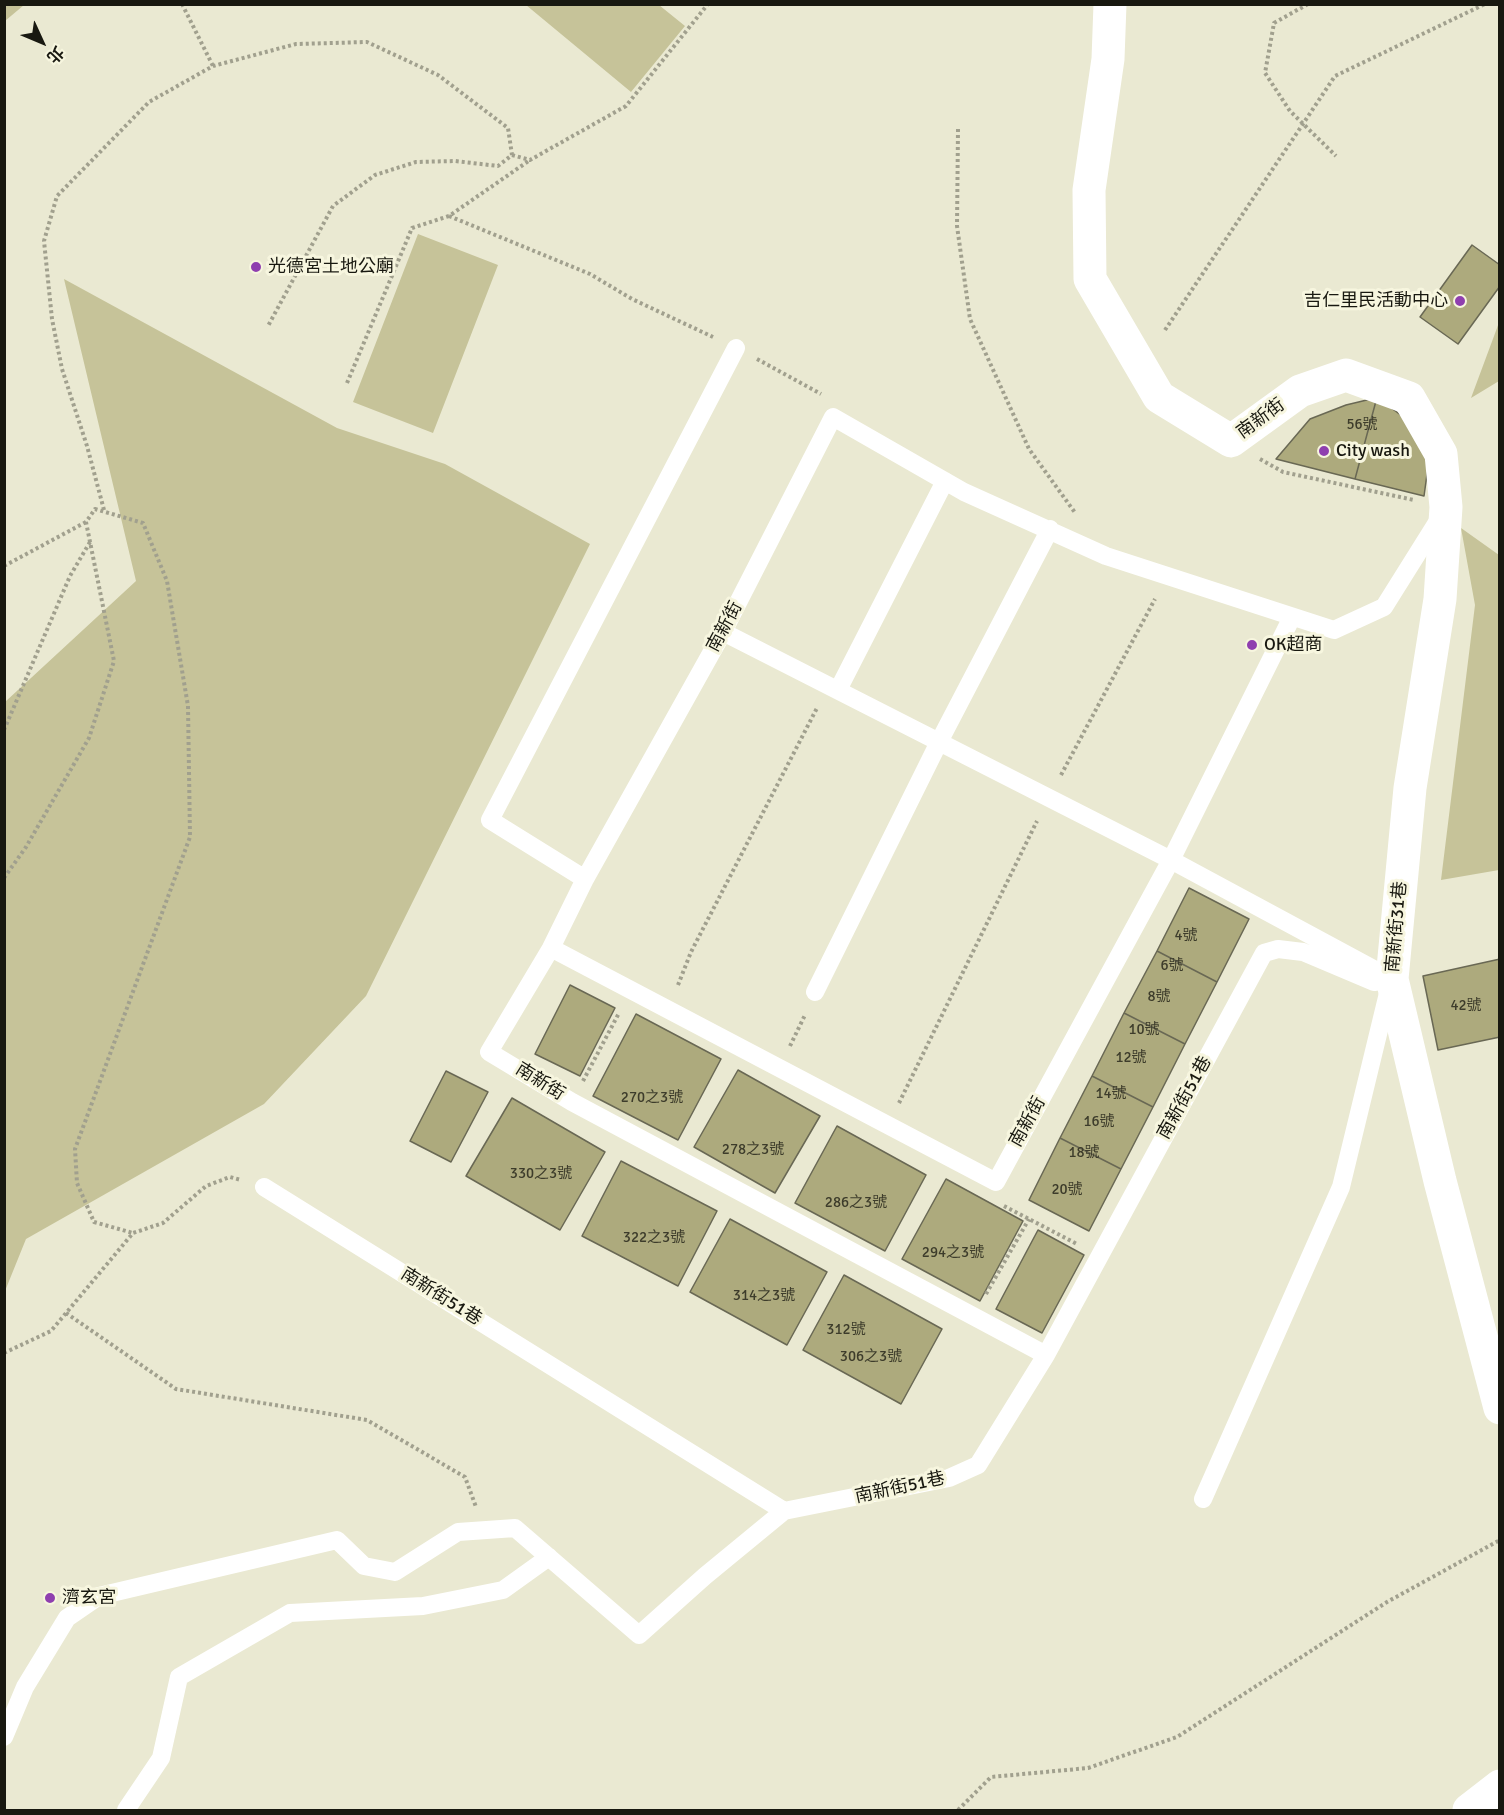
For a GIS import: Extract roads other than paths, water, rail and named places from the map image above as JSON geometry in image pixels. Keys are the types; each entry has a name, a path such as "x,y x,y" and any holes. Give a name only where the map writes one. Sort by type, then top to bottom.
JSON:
{"street":[{"name":"南新街","path":"1110,4 1108,59 1089,190 1090,279 1160,397 1231,441 1299,391 1346,375 1409,398 1441,454 1446,507"},
{"name":"南新街31巷","path":"1446,507 1440,599 1410,788 1392,979 1443,1193 1500,1408"},
{"path":"1469,1810 1500,1786"}],"lane":[{"path":"585,879 490,820 736,348"},
{"name":"南新街","path":"945,481 833,417 723,632 585,879 551,948 489,1052 572,1102 1046,1355"},
{"path":"838,690 945,481 1106,556 1334,630 1384,607 1446,507"},
{"path":"815,992 939,742 1050,530"},
{"name":"南新街","path":"551,948 996,1182 1171,860 1292,617"},
{"path":"723,632 1171,860 1392,979 1341,1187 1203,1499"},
{"name":"南新街51巷","path":"264,1187 784,1511 949,1478 978,1465 1046,1355 1264,953 1278,949 1304,952 1374,982 1392,979"},
{"path":"4,1737 25,1687 67,1618 99,1596 337,1540 364,1566 395,1572 458,1532 515,1528 639,1635 705,1576 784,1511"},
{"path":"126,1810 161,1758 179,1677 290,1613 423,1606 503,1590 549,1557"}],"place":[{"name":"光德宮土地公廟","path":"256,267"},
{"name":"吉仁里民活動中心","path":"1460,301"},
{"name":"City wash","path":"1324,451"},
{"name":"OK超商","path":"1252,645"},
{"name":"濟玄宮","path":"50,1598"}]}
